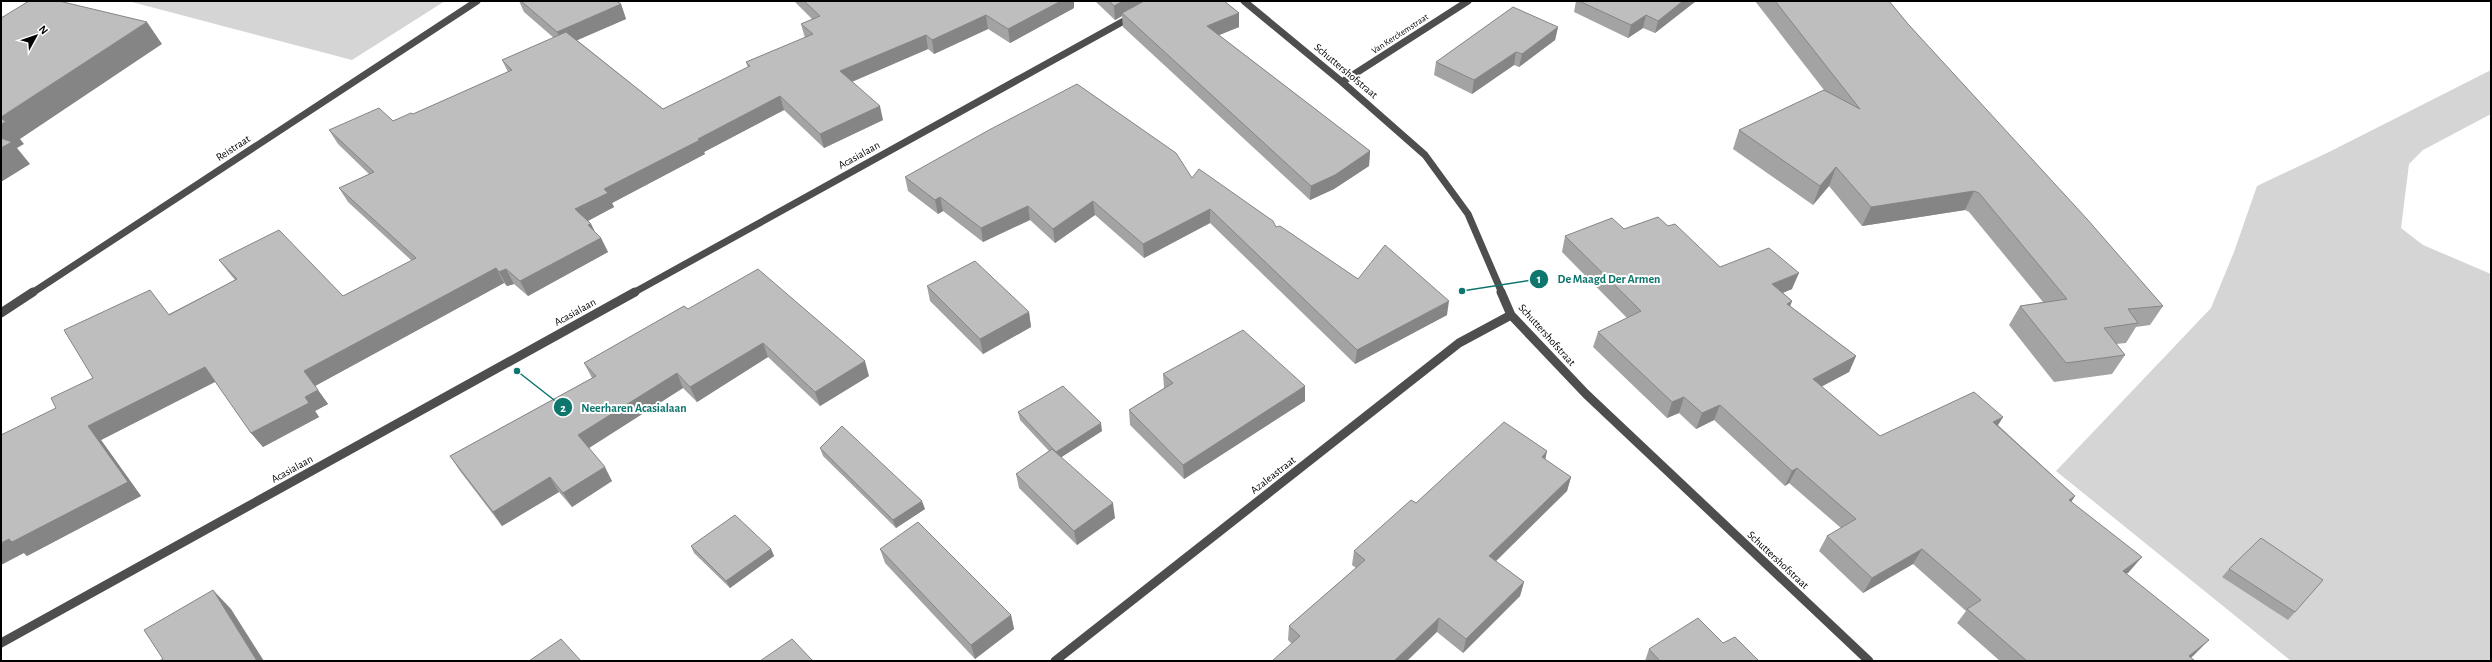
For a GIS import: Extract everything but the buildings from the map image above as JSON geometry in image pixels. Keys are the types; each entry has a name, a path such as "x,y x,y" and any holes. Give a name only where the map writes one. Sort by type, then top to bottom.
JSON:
{"street":[{"name":"Reistraat","path":"1,313 477,1"},
{"name":"Schuttershofstraat","path":"1244,1 1342,82 1425,155 1468,214 1511,315 1586,394 1869,661"},
{"name":"Van Kerckemstraat","path":"1342,82 1468,1"},
{"name":"Acasialaan","path":"1,643 1139,12"},
{"name":"Azaleastraat","path":"1055,661 1459,343 1511,315"}],"shaded area":[{"path":"128,1 445,1 352,60"},
{"path":"2491,70 2491,114 2423,150 2409,164 2401,228 2423,245 2491,274 2491,661 2291,661 2056,471 2211,308 2234,252 2257,186 2329,152"}],"place":[{"name":"De Maagd Der Armen","path":"1462,291"},
{"name":"Neerharen Acasialaan","path":"517,371"}]}
